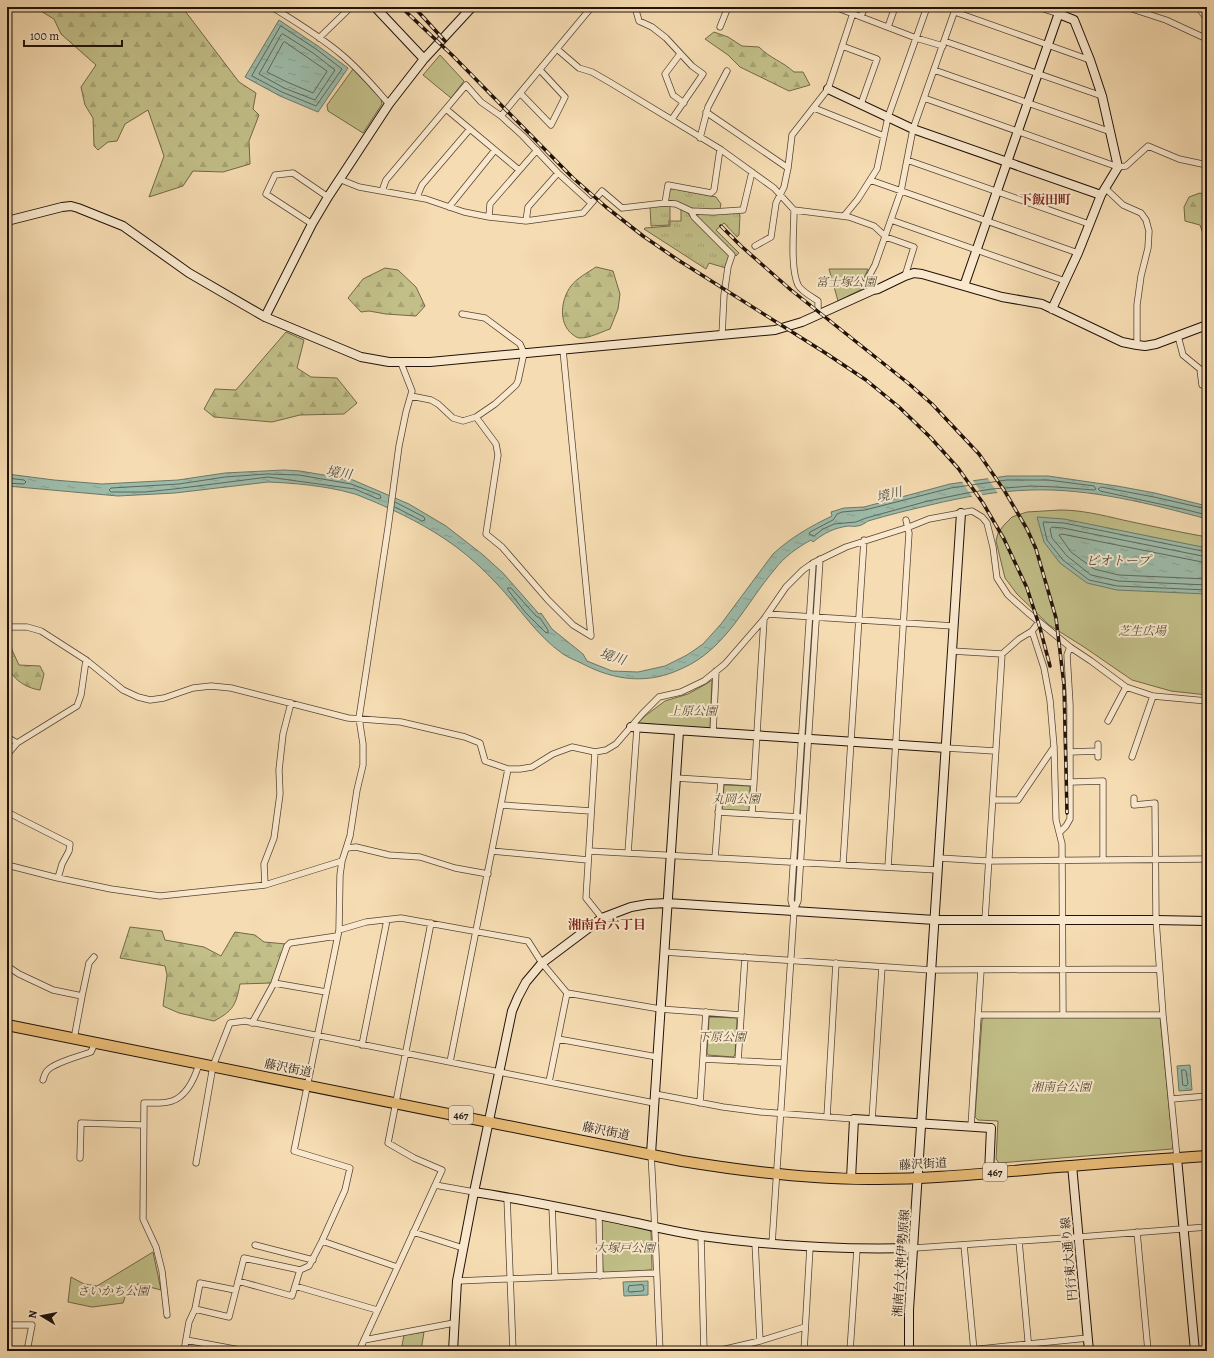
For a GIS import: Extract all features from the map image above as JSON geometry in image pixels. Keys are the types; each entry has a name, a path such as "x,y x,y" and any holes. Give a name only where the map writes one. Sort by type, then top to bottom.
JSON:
{"highway":[{"name":"藤沢街道","path":"7,1025 682,1161 729,1169 851,1179 988,1173 1207,1156"}],"street":[{"path":"272,7 331,46 355,67 389,104"},
{"path":"319,38 351,7"},
{"path":"376,7 424,59"},
{"path":"265,317 312,224 339,179 389,104 424,59 472,7"},
{"path":"501,116 593,7"},
{"path":"635,7 638,21 652,27 666,38 680,54 703,74 672,119"},
{"path":"720,27 728,7"},
{"path":"835,7 916,38 943,43 1102,96"},
{"path":"861,16 864,7"},
{"path":"888,27 895,7"},
{"path":"844,216 858,199 877,169 888,117 927,7"},
{"path":"1038,7 1060,11 1074,20 1102,96 1118,167 1103,192 1078,253 1052,309"},
{"path":"1126,7 1166,20 1207,39"},
{"path":"1198,7 1207,19"},
{"path":"873,290 868,278 873,270 892,220 901,191 913,128 955,9 1090,60"},
{"path":"964,286 1060,11"},
{"path":"755,246 771,238 776,203 784,187 788,168 792,135 828,89 853,13"},
{"path":"842,46 877,59 861,104"},
{"path":"558,49 580,68 592,72 720,149 774,188 794,210 844,216 874,226 886,237 914,247 905,276"},
{"path":"680,54 665,74 673,95 684,102"},
{"path":"521,94 551,125 565,97 540,70"},
{"path":"934,70 1111,132"},
{"path":"700,138 708,107 727,71"},
{"path":"382,191 386,180 466,86 481,102 501,116 558,173 591,203"},
{"path":"828,89 913,128 1007,162 1103,192 1123,205 1141,213 1146,220 1149,231 1148,248 1141,276 1137,305 1137,345"},
{"path":"924,98 1118,167 1126,166 1148,146 1179,159 1207,165"},
{"path":"814,108 884,136"},
{"path":"446,109 519,170"},
{"path":"706,112 788,168"},
{"path":"417,197 422,185 470,129"},
{"path":"664,203 668,185 711,193 714,190 720,149"},
{"path":"449,207 495,150"},
{"path":"489,217 490,204 536,150"},
{"path":"907,160 1090,224"},
{"path":"339,179 359,186 426,199 470,214 526,221 583,213 602,190 622,208 664,203 676,204 691,211 713,212 743,210 752,172"},
{"path":"312,224 266,194 276,176 293,173 328,197"},
{"path":"526,221 528,207 558,173"},
{"path":"870,180 1078,253"},
{"path":"7,221 62,207 71,206 78,208 123,226 189,273 265,317 361,357 379,361 401,363 430,362 775,330 802,322 914,273 1002,297 1042,304 1122,342 1137,345 1145,346 1156,344 1207,325"},
{"path":"794,210 795,271 799,286 818,301 818,315"},
{"path":"691,211 694,217 732,255 728,267 724,295 722,335"},
{"path":"892,220 1065,281"},
{"path":"411,396 432,400 453,418 463,421 476,417 495,404 516,385 524,353 520,344 485,318 462,314"},
{"path":"1178,336 1184,355 1200,369 1207,370"},
{"path":"476,417 496,444 498,455 486,534 502,547 510,559 573,625 591,636 563,350"},
{"path":"195,1309 229,1317 244,1258 300,1270 309,1266 345,1190 350,1168 294,1151 339,930 339,892 342,861 350,836 357,790 363,765 363,744 359,718 399,446 412,392 401,363"},
{"path":"1200,369 1202,385 1207,386"},
{"path":"7,627 27,627 41,631 86,660 123,690 144,699 150,700 164,698 193,688 211,686 231,688 342,716 401,722 466,737 480,743 485,762 508,769 520,769 532,766 553,754 572,747 595,752 606,750 616,744 634,727 659,697 681,692 704,681 725,664 766,616 786,587 803,570 820,559 864,540 929,519 972,511 982,517 987,523 997,578 1008,595 1039,622 1070,647 1126,687 1153,696 1207,701"},
{"name":"湘南台大神伊勢原線","path":"909,1351 909,1310 961,513"},
{"path":"888,867 904,623 908,527 906,520"},
{"path":"843,864 864,540"},
{"path":"794,911 791,900 796,816 812,682 820,559"},
{"path":"772,1244 794,911 798,900 801,862 805,739 805,681 813,563"},
{"path":"766,616 816,617 953,626"},
{"path":"752,814 766,616"},
{"path":"985,920 1002,654 1019,639 1032,631 1039,622"},
{"path":"1032,631 1044,668 1052,722 1056,820 1060,832 1063,861 1063,1015"},
{"path":"1060,832 1070,819 1070,705 1067,655 1070,647"},
{"path":"952,651 1002,654"},
{"path":"7,755 17,743 77,706 81,695 86,660"},
{"path":"712,733 716,671"},
{"path":"805,681 812,682"},
{"path":"1108,721 1126,687"},
{"path":"1132,757 1153,696"},
{"path":"265,885 264,864 274,838 280,794 279,770 282,734 291,703"},
{"path":"634,727 995,751"},
{"path":"628,853 634,727"},
{"path":"660,1351 656,1273 656,1227 651,1154 679,731"},
{"path":"7,737 17,743"},
{"path":"1098,744 1098,757"},
{"path":"993,800 1018,800 1054,747"},
{"path":"1070,752 1098,751"},
{"path":"595,752 586,898 602,918"},
{"path":"450,1062 508,769"},
{"path":"676,778 754,784"},
{"path":"715,858 721,781"},
{"path":"1071,782 1103,781 1104,860"},
{"path":"1134,798 1134,805 1155,803 1154,860 1159,969 1195,1351"},
{"path":"502,805 591,811"},
{"path":"7,812 70,844 69,851 62,864 58,878"},
{"path":"718,812 803,817"},
{"path":"347,848 360,848 388,855 420,857 455,868 488,874"},
{"path":"589,851 938,870"},
{"path":"492,852 588,860"},
{"path":"938,858 988,861 1207,860"},
{"path":"7,865 111,889 160,896 265,885 342,861"},
{"path":"453,1351 457,1282 498,1072 512,1011 526,982 542,963 602,918 631,907 667,903 935,920 1207,921"},
{"path":"339,930 366,922 401,918 528,941 542,963 566,993 660,1009 741,1015"},
{"path":"362,1045 387,920"},
{"path":"359,1351 442,1170 414,1158 388,1143 431,923"},
{"path":"252,1023 274,982 287,946 290,944 337,936"},
{"path":"664,952 931,970 1159,969"},
{"path":"74,1039 89,963 94,957"},
{"path":"738,1060 745,957"},
{"path":"827,1117 836,963"},
{"path":"7,966 53,990 82,996"},
{"path":"872,1120 882,967"},
{"path":"971,1127 981,970"},
{"path":"274,982 326,992"},
{"path":"549,1082 566,993"},
{"path":"700,1103 706,1012"},
{"path":"979,1015 1163,1015"},
{"path":"196,1163 213,1066 230,1023 244,1021 654,1103"},
{"path":"558,1039 657,1057"},
{"path":"43,1080 46,1072 50,1068 91,1052 95,1043"},
{"path":"703,1059 784,1063"},
{"path":"167,1315 165,1288 157,1253 143,1220 144,1103 163,1103 173,1101 181,1096 197,1073 199,1064"},
{"path":"655,1094 700,1103 781,1114 991,1128 988,1173"},
{"path":"1172,1099 1207,1096"},
{"path":"851,1179 854,1119"},
{"path":"80,1158 81,1123 144,1125"},
{"name":"円行東大通り線","path":"1072,1166 1089,1351"},
{"path":"435,1185 507,1197 701,1236 810,1247 856,1249 914,1248 1079,1237 1207,1226"},
{"path":"507,1197 513,1351"},
{"path":"552,1206 555,1277"},
{"path":"599,1216 600,1276"},
{"path":"413,1232 463,1248"},
{"path":"1137,1232 1148,1351"},
{"path":"701,1236 704,1351"},
{"path":"322,1241 397,1267"},
{"path":"1020,1241 1029,1348"},
{"path":"755,1242 760,1341"},
{"path":"964,1245 974,1350"},
{"path":"255,1246 313,1260"},
{"path":"804,1351 810,1247"},
{"path":"850,1351 856,1249"},
{"path":"238,1281 292,1296 300,1270"},
{"path":"457,1282 656,1273"},
{"path":"184,1351 189,1322 195,1309 200,1283 235,1290"},
{"path":"295,1286 377,1310"},
{"path":"364,1340 454,1323"},
{"path":"7,1325 32,1325 27,1351"},
{"path":"721,1351 805,1327"},
{"path":"960,1351 1029,1348 1088,1338"},
{"path":"186,1340 240,1350 239,1351"}],"green space":[{"path":"34,7 182,7 239,82 256,93 253,109 259,115 249,141 250,164 223,172 193,171 183,186 149,197 164,156 148,110 125,124 117,141 108,142 98,150 94,146 93,118 85,105 81,87 96,65 61,34 54,19"},
{"path":"714,32 728,37 742,46 759,47 794,72 803,72 810,85 789,91 740,67 728,55 705,39"},
{"path":"440,55 464,81 451,98 423,75"},
{"path":"353,69 381,99 382,104 363,133 328,111 327,105"},
{"path":"670,188 716,197 721,204 720,209 701,209 668,202 667,200"},
{"path":"1200,193 1207,196 1207,245 1200,225 1185,221 1184,207 1189,197"},
{"path":"670,205 669,225 651,226 650,206"},
{"path":"681,208 687,212 729,256 726,268 709,263 706,269 644,229 670,226 670,221 681,221"},
{"path":"737,212 740,215 739,235 737,237 724,223 716,230 739,253 736,256 713,235 697,217 699,213"},
{"path":"596,267 613,271 620,294 618,309 610,329 592,336 579,338 572,334 565,324 562,311 563,304 565,297 573,283"},
{"path":"385,268 398,270 416,287 425,306 416,316 369,311 361,312 348,298 363,279"},
{"name":"富士塚公園","path":"829,269 868,269 864,278 866,287 838,301"},
{"path":"286,332 304,340 297,368 311,377 337,378 357,403 344,414 300,415 272,422 214,417 204,409 215,389 236,390"},
{"name":"芝生広場","path":"1060,510 1092,513 1207,537 1207,695 1171,691 1132,680 1049,625 1017,594 1005,578 996,541 998,533 1012,517 1027,512"},
{"path":"7,635 9,635 12,650 19,665 40,666 44,674 40,690 29,687 18,681 10,672 7,660"},
{"name":"上原公園","path":"712,680 710,729 638,723 665,701 688,694"},
{"name":"丸岡公園","path":"724,785 750,786 749,813 722,811"},
{"path":"130,927 162,931 165,940 204,947 221,956 235,932 255,935 264,942 286,944 271,983 240,984 233,1007 226,1014 214,1021 179,1013 163,1006 167,975 165,966 120,958"},
{"name":"湘南台公園","path":"984,1017 1160,1017 1172,1149 999,1163 996,1159 998,1121 978,1120 975,1117 982,1020"},
{"name":"下原公園","path":"709,1018 736,1018 735,1055 733,1057 708,1055"},
{"name":"大塚戸公園","path":"603,1220 649,1230 651,1232 651,1270 603,1273 601,1222"},
{"name":"さいかち公園","path":"153,1252 161,1290 138,1284 127,1292 123,1303 92,1307 68,1302 71,1277 84,1284 97,1286"},
{"path":"424,1332 421,1351 401,1351 404,1335"}],"water":[{"path":"279,20 348,68 318,112 280,96 245,77"},
{"path":"284,470 300,471 353,480 409,504 446,526 482,554 503,573 539,614 541,613 552,629 583,654 587,661 612,671 638,672 665,666 687,655 703,644 721,624 773,554 801,533 832,516 831,512 844,508 864,507 950,484 1007,476 1048,476 1155,493 1207,506 1207,519 1098,494 1053,490 1031,490 993,493 955,499 868,521 858,526 838,528 813,542 811,540 783,560 764,582 723,637 698,660 683,668 657,677 632,679 606,674 563,654 536,630 505,593 461,550 414,520 356,494 300,484 268,482 175,493 118,496 7,486 7,474 102,484 178,480 225,473"},
{"name":"ビオトープ","path":"1037,517 1064,519 1207,548 1207,594 1117,590 1087,583 1060,563 1044,542"},
{"path":"1190,1065 1192,1090 1179,1091 1177,1066"},
{"path":"648,1281 648,1295 624,1296 623,1282"}],"pier":[{"path":"997,476 1009,494 999,495 987,477"},
{"path":"972,479 984,497 973,498 961,480"}],"railway":[{"path":"401,7 452,55 573,178 606,207 643,236 678,260 866,380 899,407 930,437 958,468 983,503 1004,539 1027,588 1050,666"},
{"path":"414,7 445,41"},
{"path":"721,226 741,246 791,290 908,383 932,404 979,454 1004,490 1027,529 1036,549 1056,618 1064,685 1067,813"}],"district":[{"name":"下飯田町","path":"1045,199"},
{"name":"湘南台六丁目","path":"607,924"}],"water label":[{"name":"境川","path":"339,472"},
{"name":"境川","path":"889,494"},
{"name":"境川","path":"613,656"}]}
